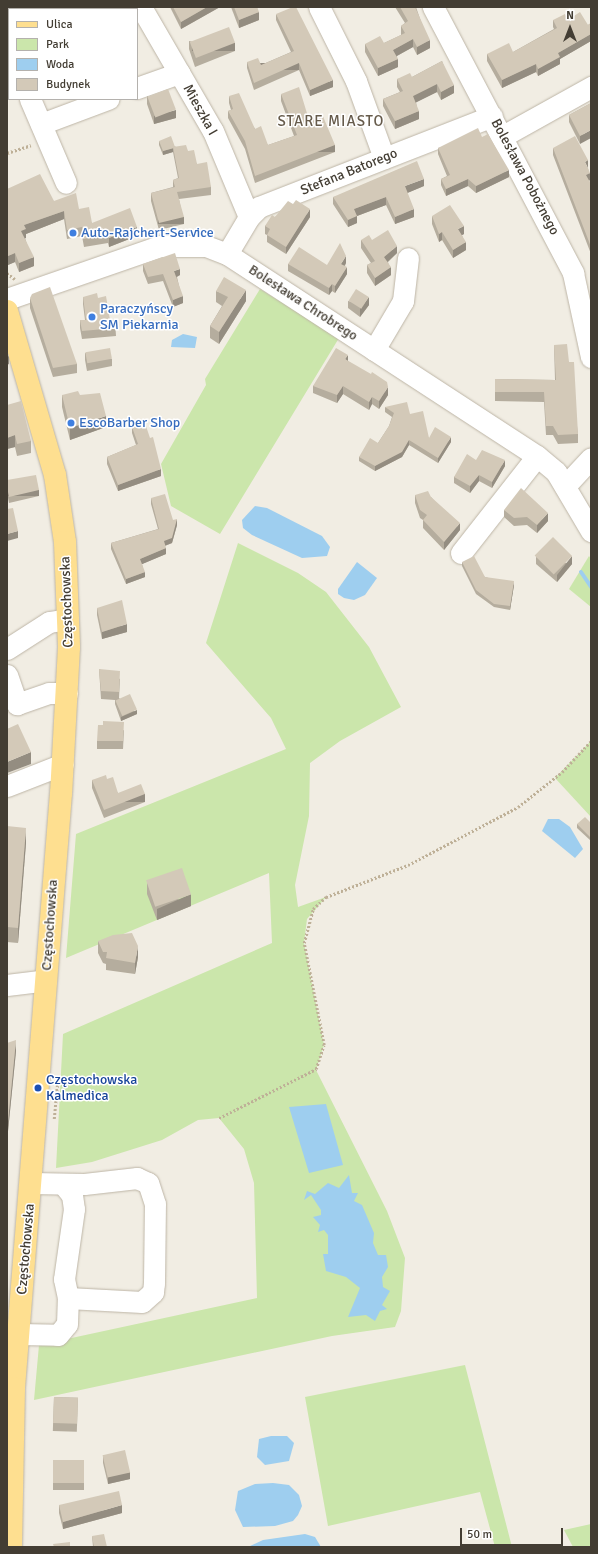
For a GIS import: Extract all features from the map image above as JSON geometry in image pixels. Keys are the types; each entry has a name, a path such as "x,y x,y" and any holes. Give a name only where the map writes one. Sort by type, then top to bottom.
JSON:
{"main road":[{"name":"Częstochowska","path":"7,311 55,475 65,542 68,619 67,693 63,764 32,1183 11,1436 11,1547"}],"street":[{"name":"Mieszka I","path":"141,7 224,154 249,217"},
{"path":"320,7 350,69 384,158"},
{"name":"Bolesława Pobożnego","path":"434,7 503,136 573,273 591,357"},
{"path":"138,88 179,73"},
{"path":"503,136 591,87"},
{"path":"30,100 66,183"},
{"path":"44,131 106,100"},
{"name":"Stefana Batorego","path":"227,254 249,217 259,207 492,116"},
{"name":"Bolesława Chrobrego","path":"7,299 160,246 206,246 227,254 537,456 556,472 565,486"},
{"path":"374,350 403,301 408,258"},
{"path":"461,553 537,456"},
{"path":"591,458 565,486 591,531"},
{"path":"7,649 49,622 68,619"},
{"path":"7,675 18,704 49,693 67,693"},
{"path":"7,786 63,764"},
{"path":"7,985 46,980"},
{"path":"32,1183 63,1184 137,1178 148,1183 156,1204 157,1239 154,1283 148,1299 142,1302 68,1298"},
{"path":"19,1334 58,1335 67,1324 68,1298 64,1279 74,1209 72,1195 63,1184"}],"path":[{"path":"7,153 44,131"},
{"path":"219,1118 316,1070 324,1045 304,943 313,909 326,897 408,865 518,807 562,772 591,742"}],"green space":[{"path":"260,289 339,338 220,534 171,506 161,464 206,385 205,379"},
{"path":"238,543 298,573 326,592 369,647 401,707 340,741 310,763 309,816 295,885 298,907 326,897 307,919 304,943 324,1045 316,1070 387,1211 405,1258 401,1311 395,1327 332,1336 34,1400 39,1345 257,1298 254,1183 244,1149 219,1118 198,1120 162,1140 92,1162 56,1168 63,1034 272,943 269,873 66,958 76,834 286,749 271,718 206,643"},
{"path":"589,556 591,559 591,607 569,589"},
{"path":"591,741 591,817 555,778"},
{"path":"465,1365 512,1547 495,1547 480,1492 328,1526 305,1397"},
{"path":"591,1524 591,1547 573,1547 564,1530"}],"water":[{"path":"183,334 197,337 195,348 171,347 172,340"},
{"path":"255,506 267,508 322,536 330,547 327,556 302,558 252,535 243,528 242,520"},
{"path":"357,562 377,578 365,595 354,600 344,598 338,594 338,589"},
{"path":"548,819 559,819 570,827 583,849 575,858 542,831"},
{"path":"326,1104 343,1165 309,1173 289,1107"},
{"path":"349,1175 352,1193 358,1193 354,1201 362,1205 374,1233 373,1243 378,1255 386,1255 388,1267 382,1277 383,1287 390,1291 382,1305 387,1309 380,1311 375,1321 366,1315 348,1317 360,1288 346,1277 326,1271 323,1254 328,1254 328,1235 324,1230 318,1232 320,1225 313,1217 321,1215 321,1210 311,1195 304,1200 307,1191 315,1194 328,1183 339,1188"},
{"path":"271,1436 287,1436 294,1443 289,1461 265,1465 257,1457 259,1439"},
{"path":"273,1483 289,1485 299,1495 302,1506 298,1515 293,1521 275,1526 243,1527 235,1510 238,1491 255,1484"},
{"path":"305,1534 315,1537 321,1547 248,1547 263,1540"}],"building":[{"path":"15,7 40,7 40,8"},
{"path":"173,7 207,7 181,22"},
{"path":"234,7 257,7 259,12 239,20"},
{"path":"296,7 333,80 310,90 299,63 254,83 247,62 258,58 261,65 294,51 276,14"},
{"path":"400,7 415,7 430,40 417,47 413,39 393,50 398,59 378,68 365,44 380,36 384,43 405,33 401,26 408,21"},
{"path":"580,12 588,25 591,23 591,34 558,53 560,57 538,69 536,64 502,80 487,54 509,43 513,52 557,28 553,20 565,14 568,20"},
{"path":"229,27 235,43 196,58 190,42"},
{"path":"442,61 454,85 441,92 437,84 413,96 419,111 395,121 383,99 403,91 397,79 410,73 412,77"},
{"path":"299,87 309,120 322,114 335,145 255,176 245,141 228,111 233,109 229,96 239,93 255,129 261,126 268,145 297,135 281,94"},
{"path":"168,89 176,110 155,117 147,97"},
{"path":"591,103 591,130 580,136 569,115"},
{"path":"478,128 482,137 488,134 509,170 476,186 468,179 446,189 441,179 450,175 438,148"},
{"path":"171,136 175,147 163,151 159,141"},
{"path":"575,136 588,160 585,162 590,173 586,175 591,184 591,247 553,148"},
{"path":"186,145 188,151 194,150 197,164 207,162 211,187 177,192 184,217 159,223 151,193 175,187 173,180 179,178 173,147"},
{"path":"417,161 424,179 405,186 414,209 395,217 386,197 354,209 357,216 348,220 333,197"},
{"path":"40,174 54,201 76,193 79,209 89,207 92,223 130,208 137,227 109,238 108,234 84,239 82,227 67,230 64,211 24,225 26,229 21,231 34,257 19,263 15,253 8,256 7,255 7,189"},
{"path":"296,200 310,209 286,247 267,235 270,229 265,226 272,215 275,217 288,201 293,204"},
{"path":"450,205 464,226 458,229 466,242 453,250 442,232 439,234 432,216"},
{"path":"388,230 397,246 384,257 391,267 375,278 367,265 375,261 361,240 369,235 372,240"},
{"path":"340,243 346,256 341,264 347,267 335,286 332,284 329,288 288,264 299,247 327,265"},
{"path":"175,253 180,269 174,271 183,296 173,300 163,274 148,277 143,264"},
{"path":"224,277 246,290 219,332 210,326 228,297 216,291"},
{"path":"50,287 77,364 53,368 30,298 32,294"},
{"path":"356,289 369,297 361,309 349,301"},
{"path":"97,293 98,298 106,296 110,320 115,320 116,328 82,331 80,320 86,320 83,297"},
{"path":"567,344 569,362 574,362 578,434 558,435 553,426 546,426 544,392 495,392 495,379 556,380 554,345"},
{"path":"110,348 112,359 87,363 85,352"},
{"path":"336,348 348,355 345,359 371,374 372,372 387,382 388,387 379,401 372,397 369,402 343,386 337,395 313,386"},
{"path":"78,391 80,395 100,393 106,416 70,428 62,395"},
{"path":"21,401 31,441 17,444 15,435 7,438 7,405"},
{"path":"407,402 410,414 423,411 429,438 435,427 451,437 438,458 409,440 402,452 375,466 359,457 370,438 378,443 389,426 394,413 385,407"},
{"path":"145,423 150,438 153,437 161,469 118,485 107,457 138,444 132,427"},
{"path":"482,450 505,460 492,482 479,475 470,486 454,477 467,454 476,460"},
{"path":"36,475 39,490 9,497 7,480"},
{"path":"521,488 548,513 537,525 527,517 514,518 504,510"},
{"path":"428,491 431,497 460,523 444,542 423,520 427,515 420,510 415,495"},
{"path":"165,494 173,520 177,519 172,538 164,541 166,548 140,559 145,572 126,579 111,543 159,529 151,498"},
{"path":"13,508 18,531 7,534 7,509"},
{"path":"553,537 572,556 554,574 535,555"},
{"path":"474,556 485,577 514,581 510,606 494,604 476,590 462,562"},
{"path":"122,600 127,624 102,632 97,608"},
{"path":"99,669 120,671 119,692 101,691"},
{"path":"130,694 137,710 122,716 115,701"},
{"path":"103,721 124,722 123,741 97,741 98,725 103,725"},
{"path":"18,724 31,752 7,762 7,729"},
{"path":"106,775 107,779 113,777 118,793 141,784 145,794 104,810 92,780"},
{"path":"585,817 591,823 591,838 577,824"},
{"path":"7,826 26,828 18,928 7,927"},
{"path":"182,868 191,894 155,907 146,880"},
{"path":"132,933 138,946 135,963 106,958 107,952 103,952 98,941 113,935"},
{"path":"16,1040 8,1121 7,1121 7,1043"},
{"path":"54,1397 78,1398 77,1424 53,1423"},
{"path":"125,1450 130,1472 108,1478 103,1455"},
{"path":"53,1460 84,1460 84,1483 53,1483"},
{"path":"119,1491 122,1505 63,1522 59,1505"},
{"path":"104,1534 107,1547 94,1547 92,1536"},
{"path":"70,1542 70,1547 54,1547 53,1544"}],"waterway":[{"path":"581,572 591,587"}],"place":[{"name":"Auto-Rajchert-Service","path":"73,233"},
{"name":"Paraczyńscy SM Piekarnia","path":"92,317"},
{"name":"EscoBarber Shop","path":"71,423"},
{"name":"Częstochowska Kalmedica","path":"38,1088"}],"district":[{"name":"STARE MIASTO","path":"331,122"}]}
